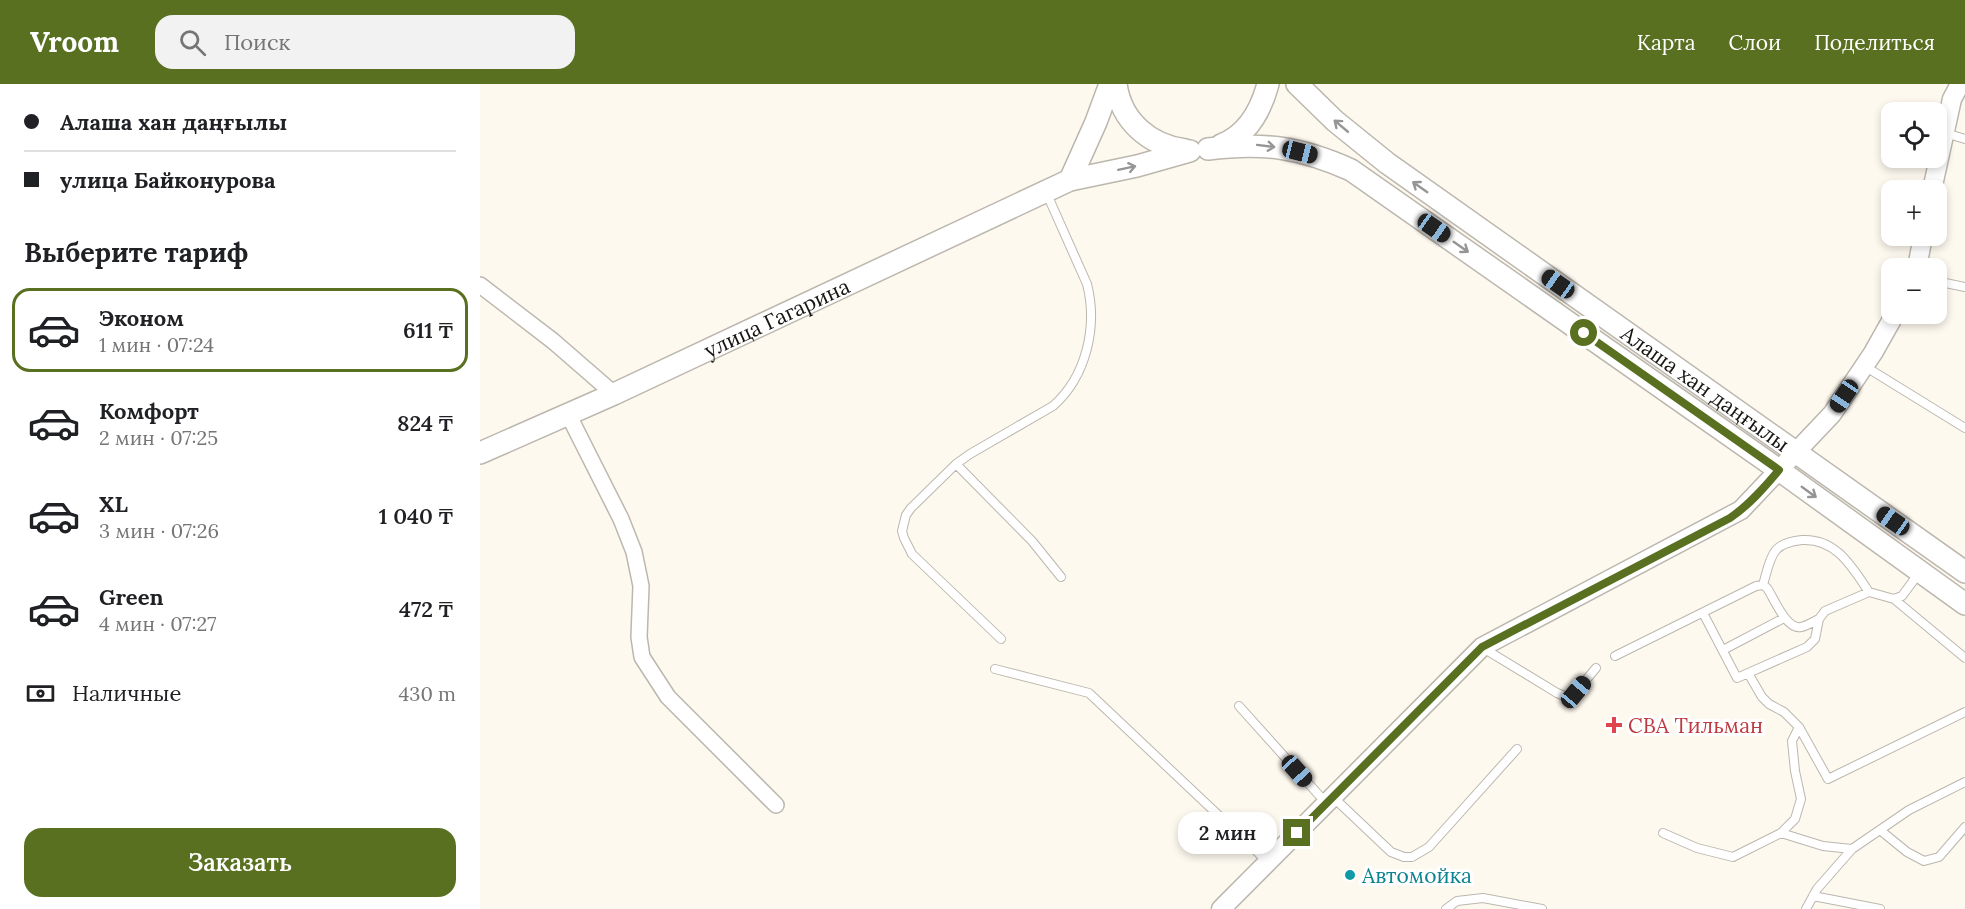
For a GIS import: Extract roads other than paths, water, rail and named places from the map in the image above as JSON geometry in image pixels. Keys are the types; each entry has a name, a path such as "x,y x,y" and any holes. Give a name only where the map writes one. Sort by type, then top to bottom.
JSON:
{"main road":[{"path":"1070,180 1110,84"},
{"path":"1116,84 1119,100 1138,130 1154,141 1171,148 1199,150 1227,143 1242,132 1255,118 1268,84"},
{"name":"Алаша хан даңғылы","path":"1297,84 1335,122 1387,163 1965,572"},
{"name":"Алаша хан даңғылы","path":"1199,150 1260,145 1322,158 1351,170 1779,470 1965,604"},
{"name":"улица Гагарина","path":"480,453 614,394 1070,180 1199,150"}],"street":[{"path":"1947,120 1952,99 1960,84"},
{"path":"480,285 553,340 614,394"},
{"path":"1221,909 1482,647 1730,518 1741,510 1760,493 1794,452 1832,414 1889,324"},
{"path":"568,414 621,519 634,552 641,586 639,637 642,657 668,697 776,805"}],"lane":[{"path":"1947,134 1965,138"},
{"path":"1001,639 912,554 904,538 903,524 906,515 957,464 970,454 1053,406 1074,384 1082,364 1090,327 1090,297 1087,284 1046,191"},
{"path":"1947,283 1965,287"},
{"path":"1864,366 1965,428"},
{"path":"957,464 1032,541 1061,578"},
{"path":"1763,585 1775,551 1784,544 1796,540 1812,539 1833,547 1850,563 1869,592"},
{"path":"1894,599 1902,596 1920,572"},
{"path":"1615,656 1756,586 1763,585 1767,588 1784,618 1796,627 1802,627 1819,619"},
{"path":"1703,613 1737,678 1806,647 1815,639 1819,619 1825,611 1869,592 1894,599 1965,658"},
{"path":"1723,650 1784,618"},
{"path":"1482,647 1567,697 1576,692 1596,668"},
{"path":"995,669 1089,693 1268,862"},
{"path":"1748,673 1762,697 1769,704 1784,712 1799,727 1828,779 1965,712"},
{"path":"1239,706 1330,800 1391,852 1404,857 1412,857 1429,847 1516,749"},
{"path":"1663,833 1697,848 1733,857 1781,833 1795,819 1801,799 1792,741 1799,727"},
{"path":"1806,909 1852,849 1909,810 1965,782"},
{"path":"1880,830 1907,852 1924,861 1939,857 1965,827"},
{"path":"1781,833 1823,846 1852,849"},
{"path":"1814,896 1880,909"},
{"path":"1446,909 1457,901 1483,898 1542,909"}],"place":[{"name":"СВА Тильман","path":"1614,725"},
{"name":"Автомойка","path":"1350,875"}]}
